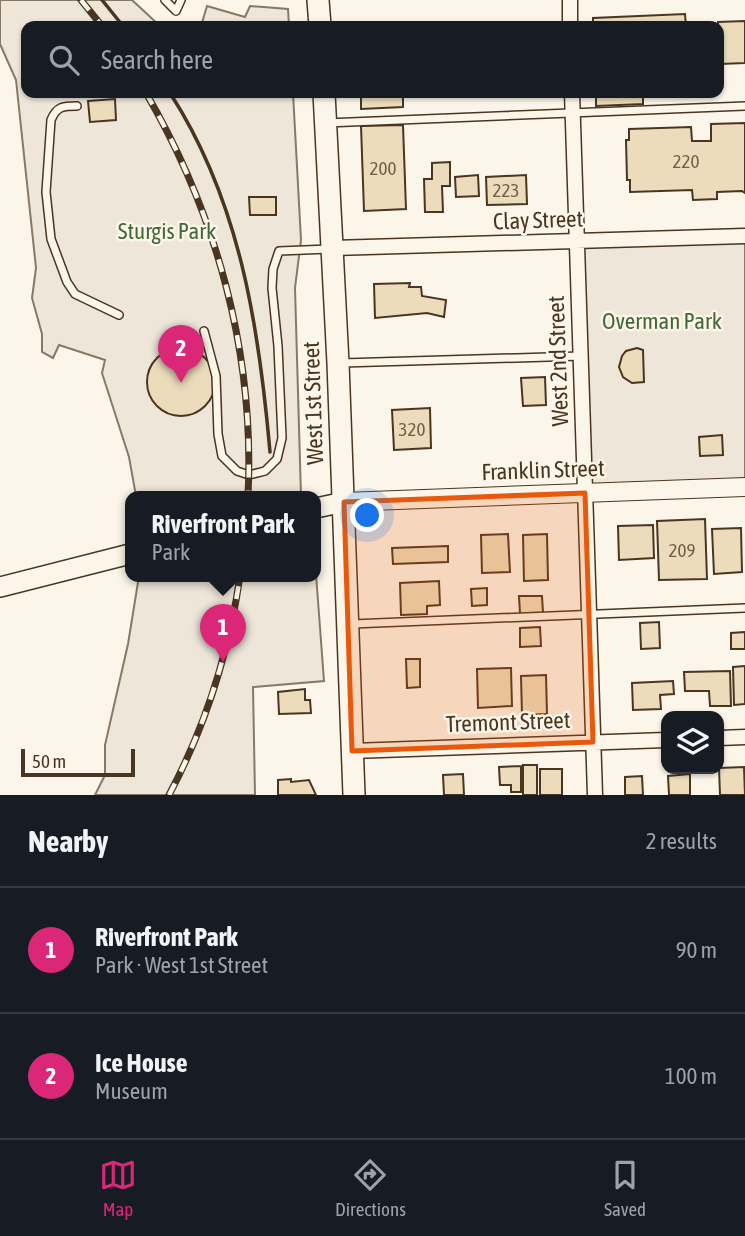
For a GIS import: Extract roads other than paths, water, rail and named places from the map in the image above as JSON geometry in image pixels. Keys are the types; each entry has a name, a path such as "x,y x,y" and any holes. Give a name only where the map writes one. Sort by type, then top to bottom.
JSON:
{"main road":[{"path":"320,0 320,21"},
{"name":"West 1st Street","path":"324,98 344,502 354,795"},
{"path":"321,507 344,502"},
{"path":"0,587 125,555"}],"street":[{"path":"569,0 570,21"},
{"name":"West 2nd Street","path":"572,98 595,795"},
{"name":"Clay Street","path":"333,248 745,236"},
{"name":"Franklin Street","path":"344,502 745,487"},
{"path":"724,738 745,737"},
{"name":"Tremont Street","path":"352,751 661,740"}],"lane":[{"path":"165,0 176,12 181,0"},
{"path":"77,106 62,106 55,111 51,120 46,192 51,239 66,282 75,294 119,315"},
{"path":"326,123 745,106"},
{"path":"204,331 216,376 218,434 222,456 237,471 249,475 265,471 277,459 282,438 273,269 279,251 333,248"},
{"path":"338,363 581,356"},
{"path":"348,624 745,608"}],"railway":[{"path":"81,0 98,21"},
{"path":"149,98 193,187 226,287 238,338 245,390 249,443 248,491"},
{"path":"169,795 194,743 214,688 239,582"}],"place":[{"name":"Ice House","path":"181,383"},
{"name":"Riverfront Park","path":"223,662"}],"park label":[{"name":"Sturgis Park","path":"167,231"},
{"name":"Overman Park","path":"662,321"}]}
